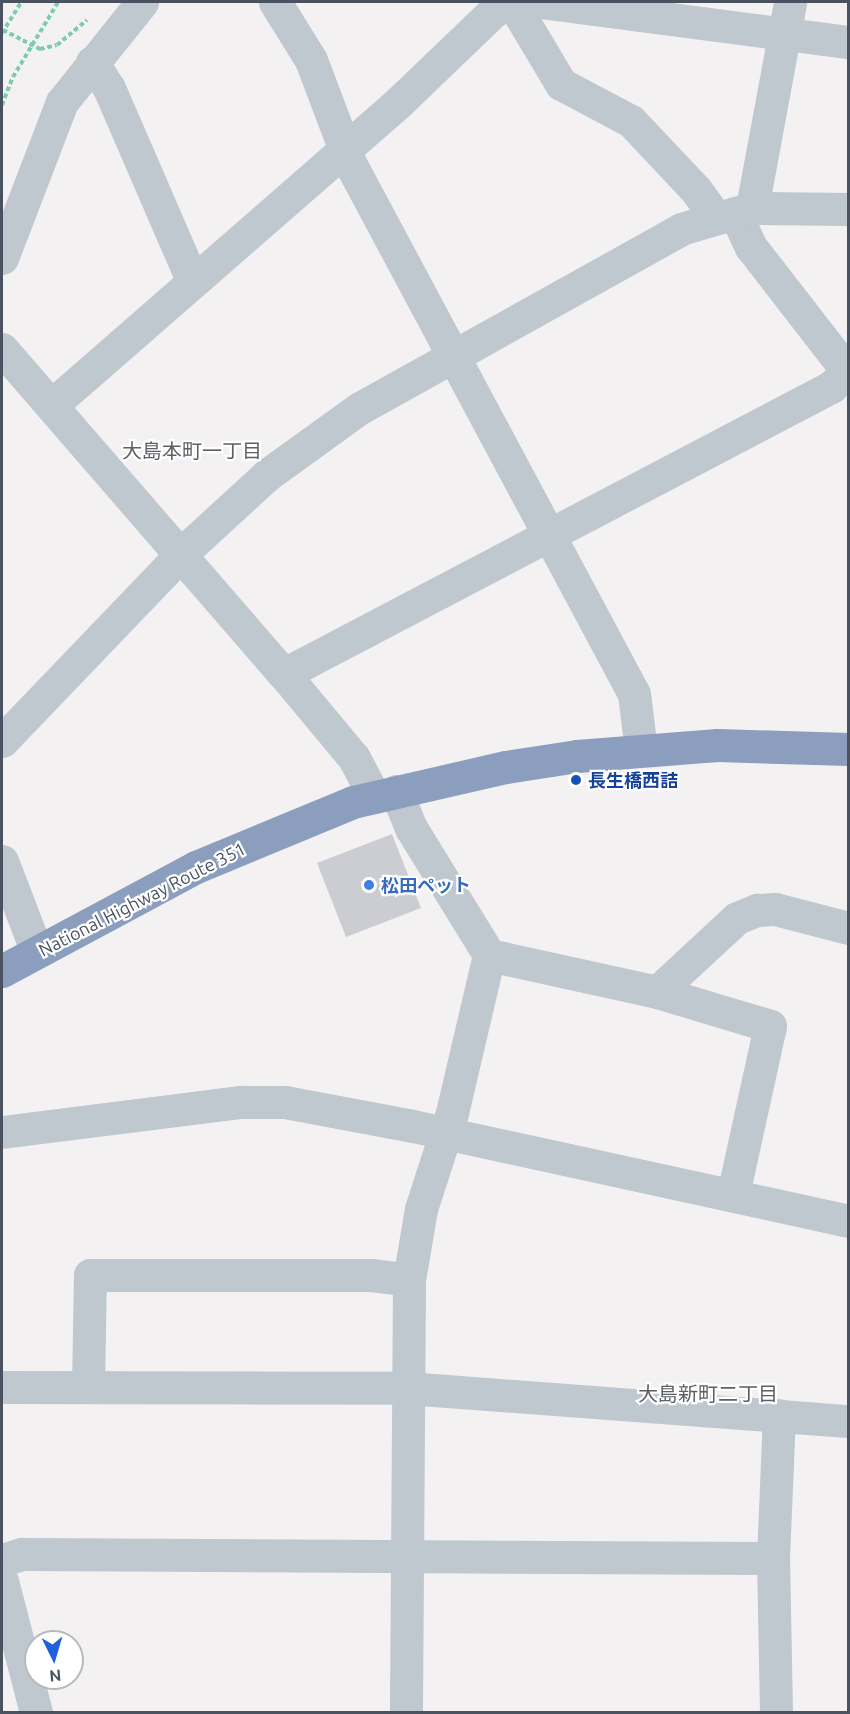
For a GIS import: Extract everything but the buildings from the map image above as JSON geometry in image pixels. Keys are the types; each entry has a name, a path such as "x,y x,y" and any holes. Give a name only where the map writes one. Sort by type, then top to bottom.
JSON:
{"highway":[{"name":"National Highway Route 351","path":"2,971 196,867 298,823 385,794 506,767 641,750 728,745 849,749"}],"street":[{"path":"2,258 62,102 142,2"},
{"path":"275,2 311,60 344,148 450,356 634,694 641,750"},
{"path":"53,404 192,280 399,102 495,10 512,2 561,84 631,121 696,190 734,213 751,247 848,372 831,387 285,674"},
{"path":"540,2 849,42"},
{"path":"734,213 772,87 785,35 790,2"},
{"path":"92,62 109,87 192,280"},
{"path":"2,741 182,553 267,475 311,440 450,356 681,229 734,213 849,209"},
{"path":"2,349 53,404 182,553 385,794 411,828 489,955 444,1133 422,1209 409,1280 405,1553 406,1713"},
{"path":"2,861 37,952"},
{"path":"657,992 737,918 757,910 775,909 849,928"},
{"path":"489,955 657,992 770,1026 733,1194"},
{"path":"2,1132 241,1102 285,1102 444,1133 849,1221"},
{"path":"88,1386 90,1275 371,1275 409,1280"},
{"path":"2,1387 407,1388 849,1421"},
{"path":"776,1713 774,1558 779,1415"},
{"path":"2,1560 22,1554 405,1553 774,1558"},
{"path":"2,1581 36,1713"}],"path":[{"path":"21,2 2,31 40,49 57,45 92,16"},
{"path":"2,105 32,45 58,2"}],"place":[{"name":"長生橋西詰","path":"576,780"},
{"name":"松田ペット","path":"369,885"}],"district":[{"name":"大島本町一丁目","path":"192,450"},
{"name":"大島新町二丁目","path":"708,1393"}]}
